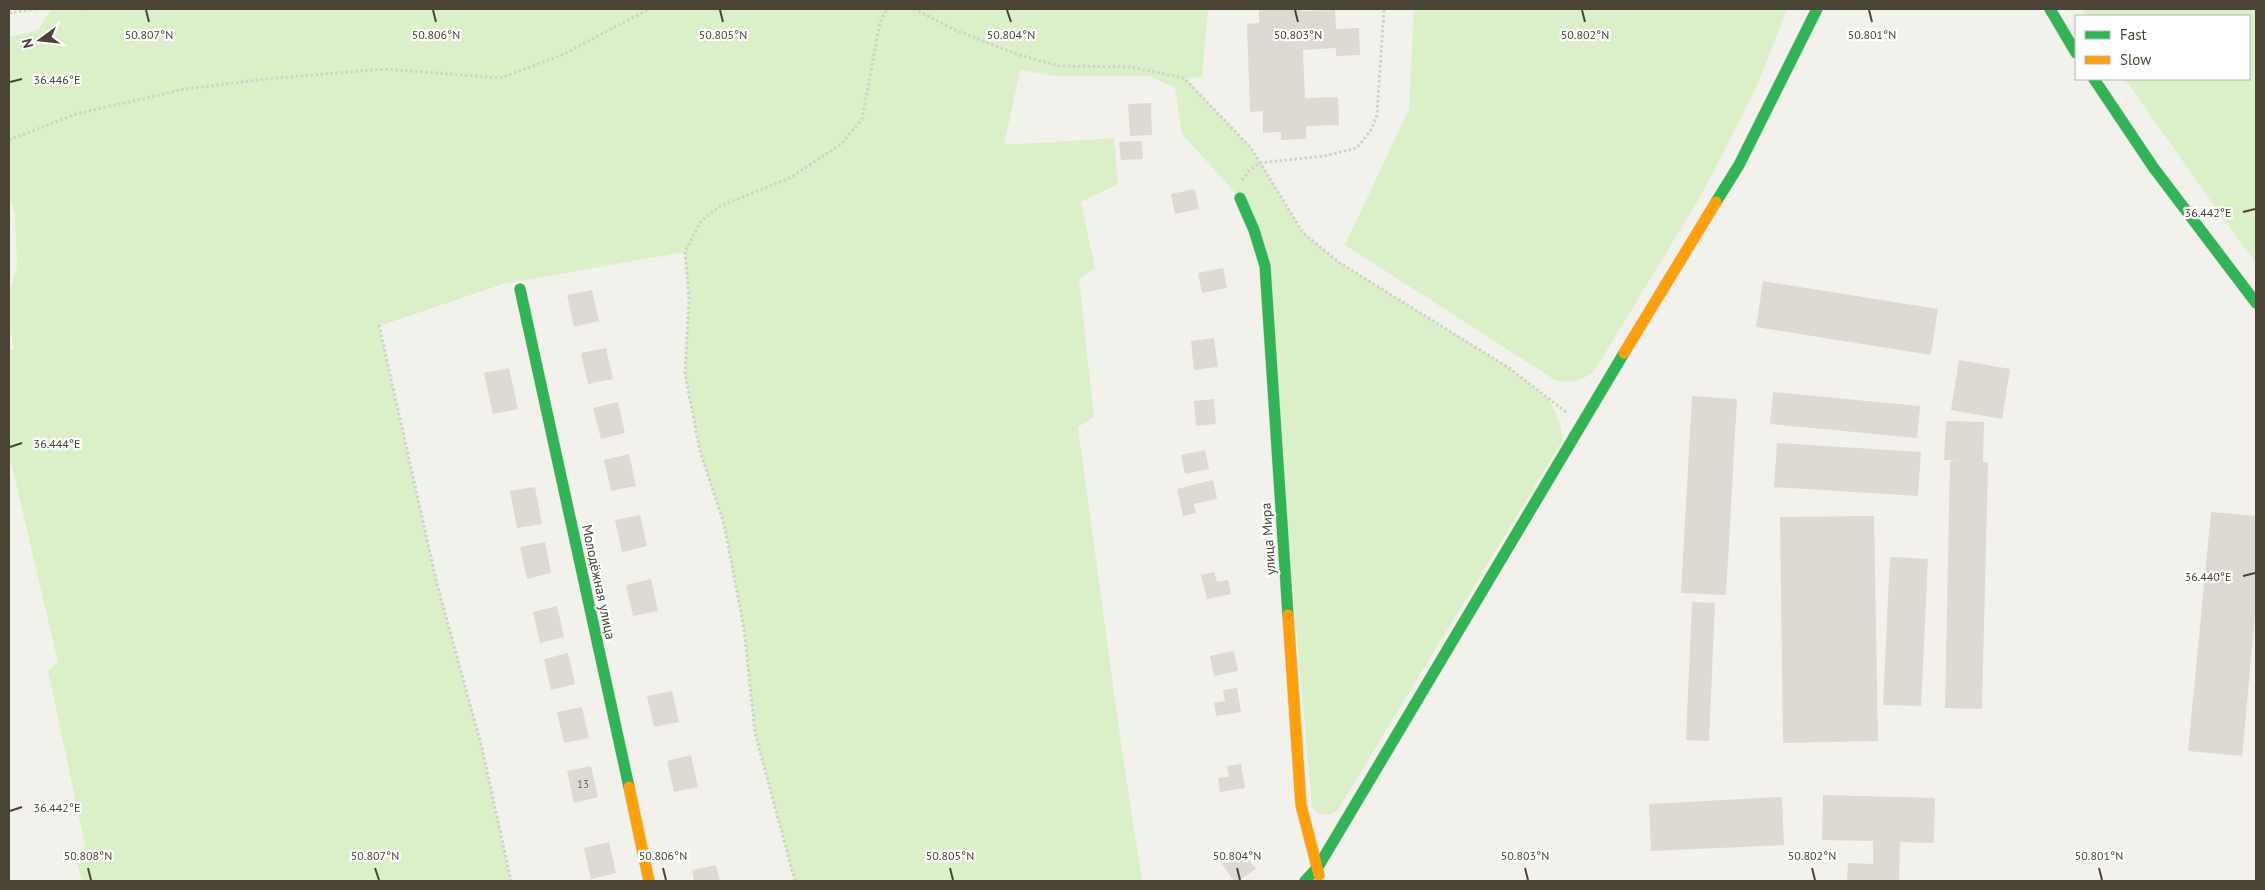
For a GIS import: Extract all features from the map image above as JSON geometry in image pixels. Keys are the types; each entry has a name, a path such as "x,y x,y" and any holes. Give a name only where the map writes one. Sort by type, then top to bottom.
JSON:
{"street":[{"path":"1305,881 1318,867 1581,423 1739,165 1817,9"},
{"path":"2050,9 2075,51"},
{"path":"2095,80 2153,167 2256,303"},
{"name":"улица Мира","path":"1240,198 1254,230 1265,266 1301,805 1318,867 1319,881"},
{"name":"Молодёжная улица","path":"520,288 648,881"}],"path":[{"path":"9,13 37,9"},
{"path":"9,140 76,114 185,89 266,79 385,69 500,78 562,55 649,9"},
{"path":"795,881 755,733 744,629 724,524 700,451 685,374 689,299 685,252 700,221 720,206 790,178 841,144 862,119 880,22 887,9"},
{"path":"1240,198 1242,180 1259,163 1324,156 1357,148 1371,130 1377,115 1384,9"},
{"path":"379,325 437,584 482,748 511,881"}],"green space":[{"path":"51,9 1208,9 1202,77 1185,78 1251,148 1303,233 1340,263 1509,368 1550,401 1560,424 1563,440 1337,811 1327,815 1318,813 1312,808 1265,266 1240,198 1182,134 1175,88 1149,76 1055,76 1020,70 1004,145 1114,138 1118,184 1081,202 1095,268 1079,279 1094,417 1078,427 1121,744 1142,881 795,881 755,733 744,629 724,524 700,451 685,374 689,299 685,252 503,284 379,326 437,584 482,748 511,881 82,881 77,863 88,859 48,671 58,662 9,453 9,351 14,349 9,321 9,294 17,266 15,214 9,196 9,37 39,29"},
{"path":"1414,9 1787,9 1757,86 1703,192 1595,370 1586,377 1567,382 1555,380 1345,245 1409,109"},
{"path":"2082,9 2256,9 2256,262 2239,241 2126,80 2250,80 2250,15 2085,15"}],"building":[{"path":"1259,9 1335,10 1336,29 1359,28 1360,55 1336,56 1336,48 1303,50 1305,98 1338,97 1339,125 1306,126 1306,139 1281,140 1281,132 1263,133 1263,111 1250,112 1247,24 1259,23"},
{"path":"1151,103 1152,135 1130,136 1128,104"},
{"path":"1142,141 1143,159 1121,160 1119,142"},
{"path":"1195,189 1199,209 1175,214 1171,194"},
{"path":"1223,268 1227,288 1202,293 1198,273"},
{"path":"1763,281 1938,309 1931,355 1756,327"},
{"path":"592,290 599,321 574,327 567,295"},
{"path":"1214,338 1218,367 1194,370 1191,341"},
{"path":"606,348 613,379 588,384 581,353"},
{"path":"1959,360 2010,369 2002,419 1951,410"},
{"path":"509,368 518,409 493,414 484,373"},
{"path":"1773,392 1920,406 1917,438 1770,424"},
{"path":"1692,396 1737,399 1726,595 1681,593"},
{"path":"1214,399 1216,424 1196,426 1194,401"},
{"path":"618,402 625,433 601,439 593,408"},
{"path":"1946,421 1984,422 1983,462 1988,462 1982,709 1945,708 1950,461 1960,460 1944,460"},
{"path":"1777,443 1921,452 1918,496 1774,487"},
{"path":"1205,450 1209,469 1185,474 1181,455"},
{"path":"629,454 636,486 611,491 604,460"},
{"path":"1213,480 1217,499 1194,504 1196,513 1183,516 1177,489"},
{"path":"535,487 542,524 517,528 510,491"},
{"path":"2211,512 2256,516 2256,605 2242,756 2188,751"},
{"path":"640,515 647,546 622,552 615,520"},
{"path":"1874,516 1878,741 1783,743 1780,517"},
{"path":"545,542 551,573 527,579 520,547"},
{"path":"1890,557 1928,559 1921,706 1883,705"},
{"path":"1214,572 1217,582 1228,580 1231,594 1207,599 1201,575"},
{"path":"651,579 658,611 633,616 626,585"},
{"path":"1692,602 1715,603 1709,741 1686,740"},
{"path":"557,606 564,637 540,643 533,612"},
{"path":"1234,651 1238,671 1214,676 1210,656"},
{"path":"568,653 575,684 551,690 544,659"},
{"path":"1237,688 1241,712 1216,716 1214,703 1225,701 1223,690"},
{"path":"672,691 679,722 654,727 647,696"},
{"path":"582,707 589,738 564,743 557,712"},
{"path":"691,755 698,787 674,792 667,761"},
{"path":"1241,764 1245,788 1220,792 1218,778 1229,777 1227,766"},
{"path":"591,766 598,797 574,803 567,771"},
{"path":"1823,795 1935,798 1934,843 1900,842 1899,881 1847,881 1848,863 1873,864 1873,841 1822,840"},
{"path":"1782,797 1784,845 1651,851 1649,804"},
{"path":"609,842 616,873 591,879 584,848"},
{"path":"1242,850 1256,869 1238,881 1234,881 1222,864"},
{"path":"716,865 720,881 694,881 692,870"}],"traffic: fast":[{"path":"1716,202 1739,165 1817,9"},
{"path":"2050,9 2075,51"},
{"path":"2095,80 2153,167 2256,303"},
{"path":"1240,198 1254,230 1265,266 1288,615"},
{"path":"520,289 629,787"},
{"path":"1305,881 1318,867 1624,353"}],"traffic: slow":[{"path":"1624,353 1716,202"},
{"path":"1288,615 1301,805 1319,875"},
{"path":"629,787 649,881"}]}
